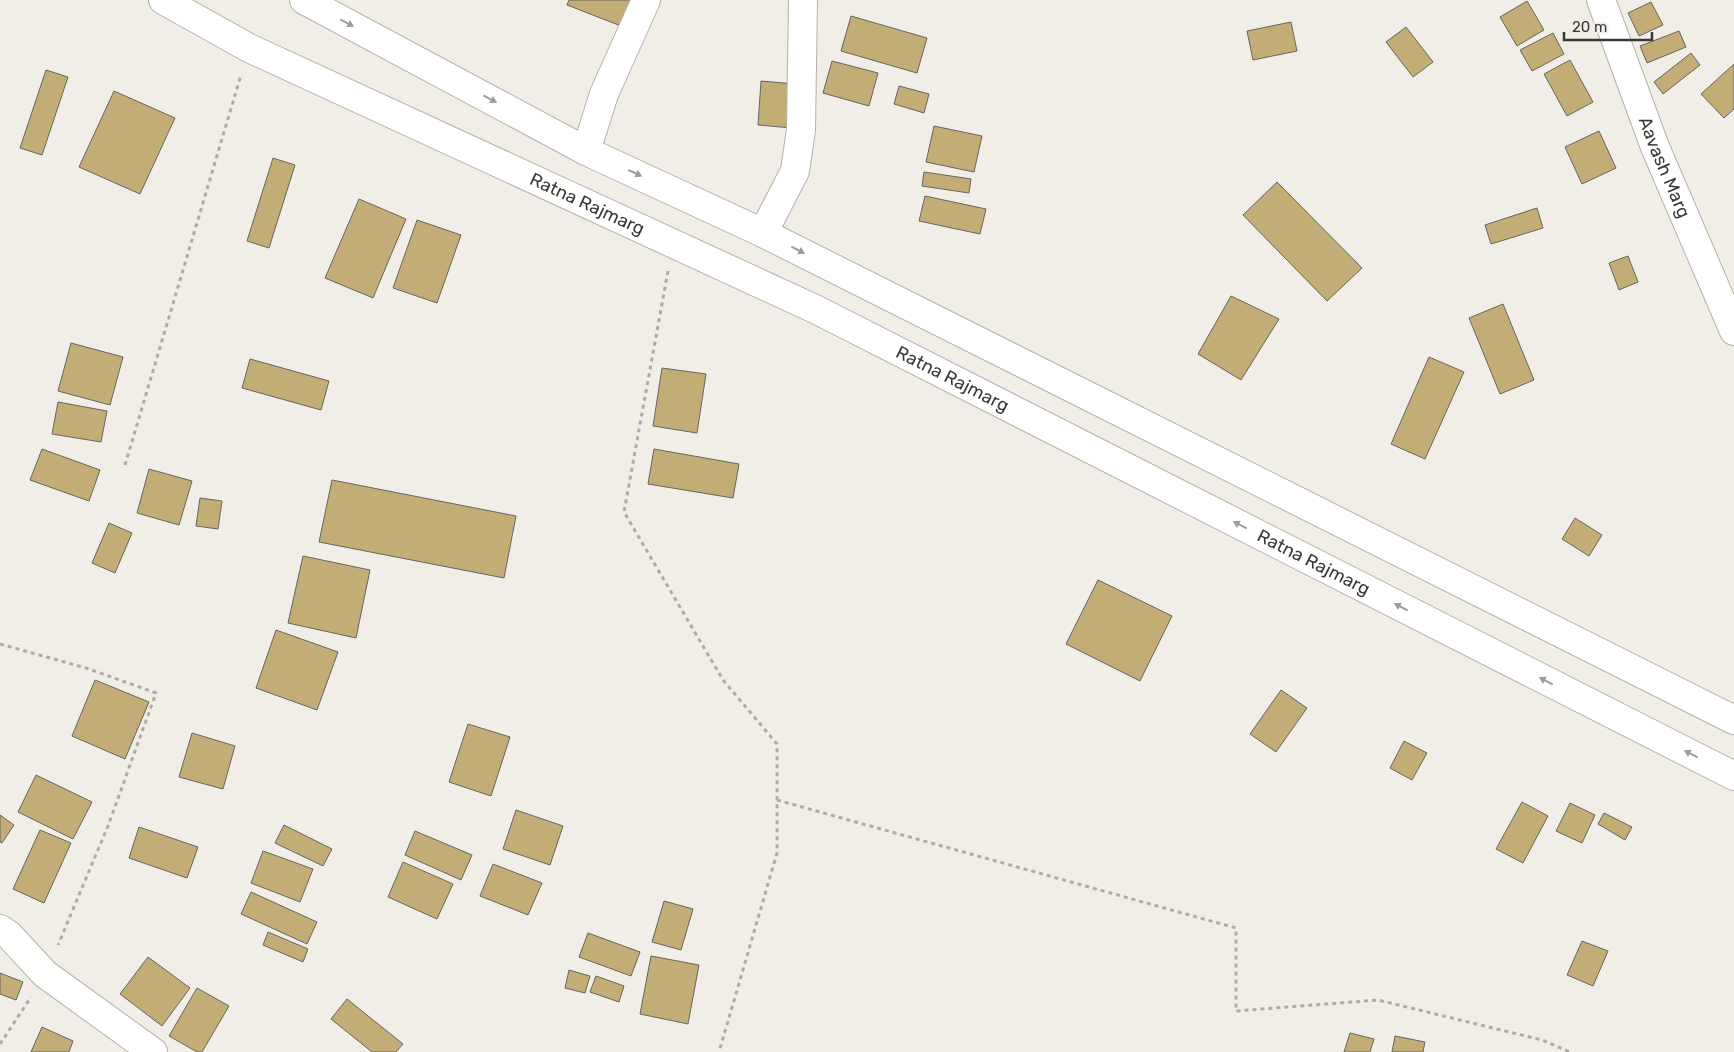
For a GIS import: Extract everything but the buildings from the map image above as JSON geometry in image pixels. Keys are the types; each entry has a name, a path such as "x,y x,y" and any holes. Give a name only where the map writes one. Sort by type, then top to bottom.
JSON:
{"main road":[{"name":"Ratna Rajmarg","path":"163,0 249,48 815,309 1734,776"},
{"path":"306,0 586,151 763,232 1734,720"},
{"path":"586,151 604,94 646,0"},
{"path":"763,232 795,171 801,130 803,0"},
{"name":"Aavash Marg","path":"1601,0 1655,147 1734,331"},
{"path":"0,929 9,935 46,974 153,1052"}],"path":[{"path":"125,465 249,48"},
{"path":"673,243 624,512 723,680 777,744 777,853 719,1052"},
{"path":"0,644 86,668 156,693 108,826 46,974 0,1044"},
{"path":"777,800 1236,928 1236,1011 1378,1000 1542,1040 1570,1052"}]}
